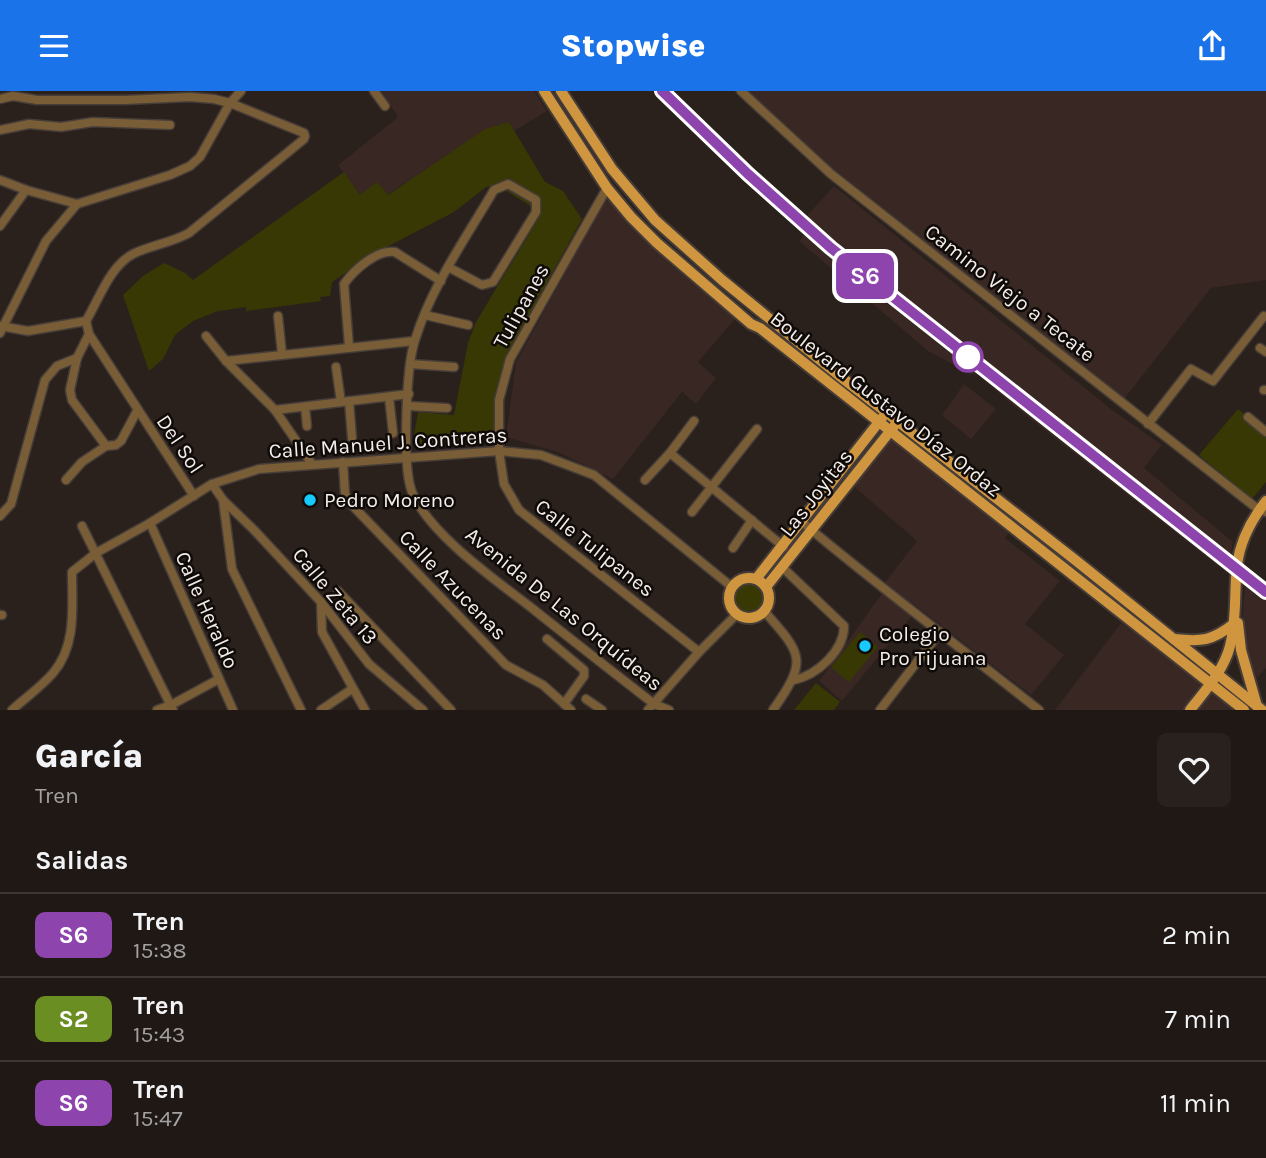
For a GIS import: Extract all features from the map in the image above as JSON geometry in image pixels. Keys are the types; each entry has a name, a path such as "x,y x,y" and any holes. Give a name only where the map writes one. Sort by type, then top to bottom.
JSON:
{"main road":[{"name":"Boulevard Gustavo Díaz Ordaz","path":"544,91 607,188 657,243 713,292 1074,559 1174,639 1244,710"},
{"name":"Boulevard Gustavo Díaz Ordaz","path":"561,91 600,152 647,212 882,418"},
{"path":"607,188 617,183 647,212"},
{"name":"Las Joyitas","path":"766,587 882,418"},
{"name":"Boulevard Gustavo Díaz Ordaz","path":"893,426 1213,678 1259,708"},
{"name":"Las Joyitas","path":"756,579 807,526 893,426"},
{"path":"1259,708 1241,650 1236,618 1237,562 1249,528 1264,508"},
{"path":"743,579 756,579 766,587 768,604 764,611 751,618 737,614 729,601 733,587 743,579"},
{"path":"1174,639 1200,641 1218,637 1236,618"},
{"path":"1190,710 1228,653 1236,618"}],"street":[{"path":"0,180 77,204 170,175 190,166 200,157 230,103 241,91"},
{"path":"374,91 385,106"},
{"name":"Camino Viejo a Tecate","path":"741,91 831,174 1148,424 1264,508"},
{"path":"0,99 13,96 37,100 190,97 230,103 303,133 304,139 189,233 175,241 134,253 120,262 86,321 28,331 1,329 46,241 77,204"},
{"path":"0,130 29,124 61,127 93,122 170,125"},
{"path":"349,346 344,283 379,254 386,251 395,252 441,281 494,190 508,184 536,200 537,207 493,282 482,285 450,268"},
{"name":"Tulipanes","path":"499,451 499,400 510,359 607,188"},
{"path":"0,226 26,190"},
{"name":"Avenida De Las Orquídeas","path":"441,281 414,341 410,364 405,457 415,498 443,533 479,567 651,707 669,710"},
{"path":"425,315 468,325"},
{"path":"278,316 282,354"},
{"path":"1148,424 1191,369 1213,381 1264,316"},
{"name":"Del Sol","path":"86,321 89,334 194,496"},
{"path":"89,334 78,358 70,390 72,400 106,446"},
{"path":"206,336 226,361 275,410 312,464"},
{"path":"226,361 414,341"},
{"path":"0,516 10,504 45,380 57,366 78,358"},
{"path":"410,364 454,367"},
{"path":"336,367 352,438"},
{"path":"275,410 409,394"},
{"path":"389,397 393,433"},
{"path":"408,406 447,408"},
{"path":"304,407 307,426"},
{"name":"Del Sol","path":"66,480 82,462 106,446 116,445 121,441 137,411"},
{"path":"1248,417 1266,432"},
{"path":"645,480 694,421"},
{"path":"692,512 757,429"},
{"name":"Calle Manuel J. Contreras","path":"12,710 54,672 65,652 72,627 72,572 96,553 212,484 259,469 499,451 541,455 594,475 733,587"},
{"name":"Calle Tulipanes","path":"499,451 504,484 519,510 699,652"},
{"path":"670,453 784,547"},
{"name":"Calle Azucenas","path":"343,462 345,494 349,502 506,665 544,685 568,707"},
{"name":"Calle Zeta 13","path":"212,484 223,500 321,602 369,664 423,710"},
{"path":"223,500 232,569 301,710"},
{"path":"733,548 752,520"},
{"name":"Calle Heraldo","path":"150,523 233,710"},
{"path":"82,526 172,708"},
{"path":"807,526 889,595 1038,710"},
{"path":"782,567 844,626 844,635 826,663 809,677 794,680"},
{"path":"338,591 451,710"},
{"path":"321,602 322,632 365,710"},
{"path":"764,611 791,641 797,657 794,680 773,710"},
{"path":"651,707 737,614"},
{"path":"880,710 940,632"},
{"path":"547,639 584,670 584,676 568,707"},
{"path":"157,710 172,708 219,679"},
{"path":"321,710 352,689"},
{"path":"586,699 603,710"}],"shaded area":[{"path":"381,91 534,91 547,111 514,131 509,122 485,130 387,195 360,195 338,165 398,117"},
{"path":"748,91 1266,91 1266,280 1211,288 1121,403 814,157"},
{"path":"509,122 545,182 563,191 582,219 519,333 503,382 496,427 490,437 420,445 413,441 418,412 454,415 468,343 476,322 539,218 540,212 497,185 486,187 454,212 377,252 332,282 330,296 320,297 321,301 246,311 246,307 218,311 193,321 175,335 163,359 149,371 123,295 143,276 164,263 193,280 344,172 360,195 377,182 388,195 485,129"},
{"path":"834,186 1111,409 1162,445 1144,468 1233,542 1231,553 1266,583 1266,668 1257,678 1244,642 1242,622 1245,587 1009,402 979,375 971,374 928,351 799,241 811,225 804,219"},
{"path":"609,200 669,263 735,319 698,362 716,378 696,404 682,392 613,479 560,453 506,437 516,362 605,201"},
{"path":"964,384 996,409 971,439 942,415"},
{"path":"1238,409 1266,434 1266,482 1252,499 1199,455"},
{"path":"891,435 1009,532 1005,538 1060,581 1025,624 1064,655 1031,695 911,602 909,606 916,611 842,701 819,681 886,588 886,581 917,541 851,484"},
{"path":"750,582 761,587 766,598 761,609 750,614 739,609 734,598 739,587"},
{"path":"1121,623 1210,684 1242,710 1055,710"},
{"path":"860,632 878,647 849,682 831,667"},
{"path":"816,683 840,702 834,710 794,710"}],"railway":[{"path":"662,91 748,174 831,248 1266,592"}],"train":[{"name":"S6","path":"662,91 748,174 831,248 1266,592"}],"place":[{"name":"Pedro Moreno","path":"310,500"},
{"name":"Colegio Pro Tijuana","path":"865,646"}]}
